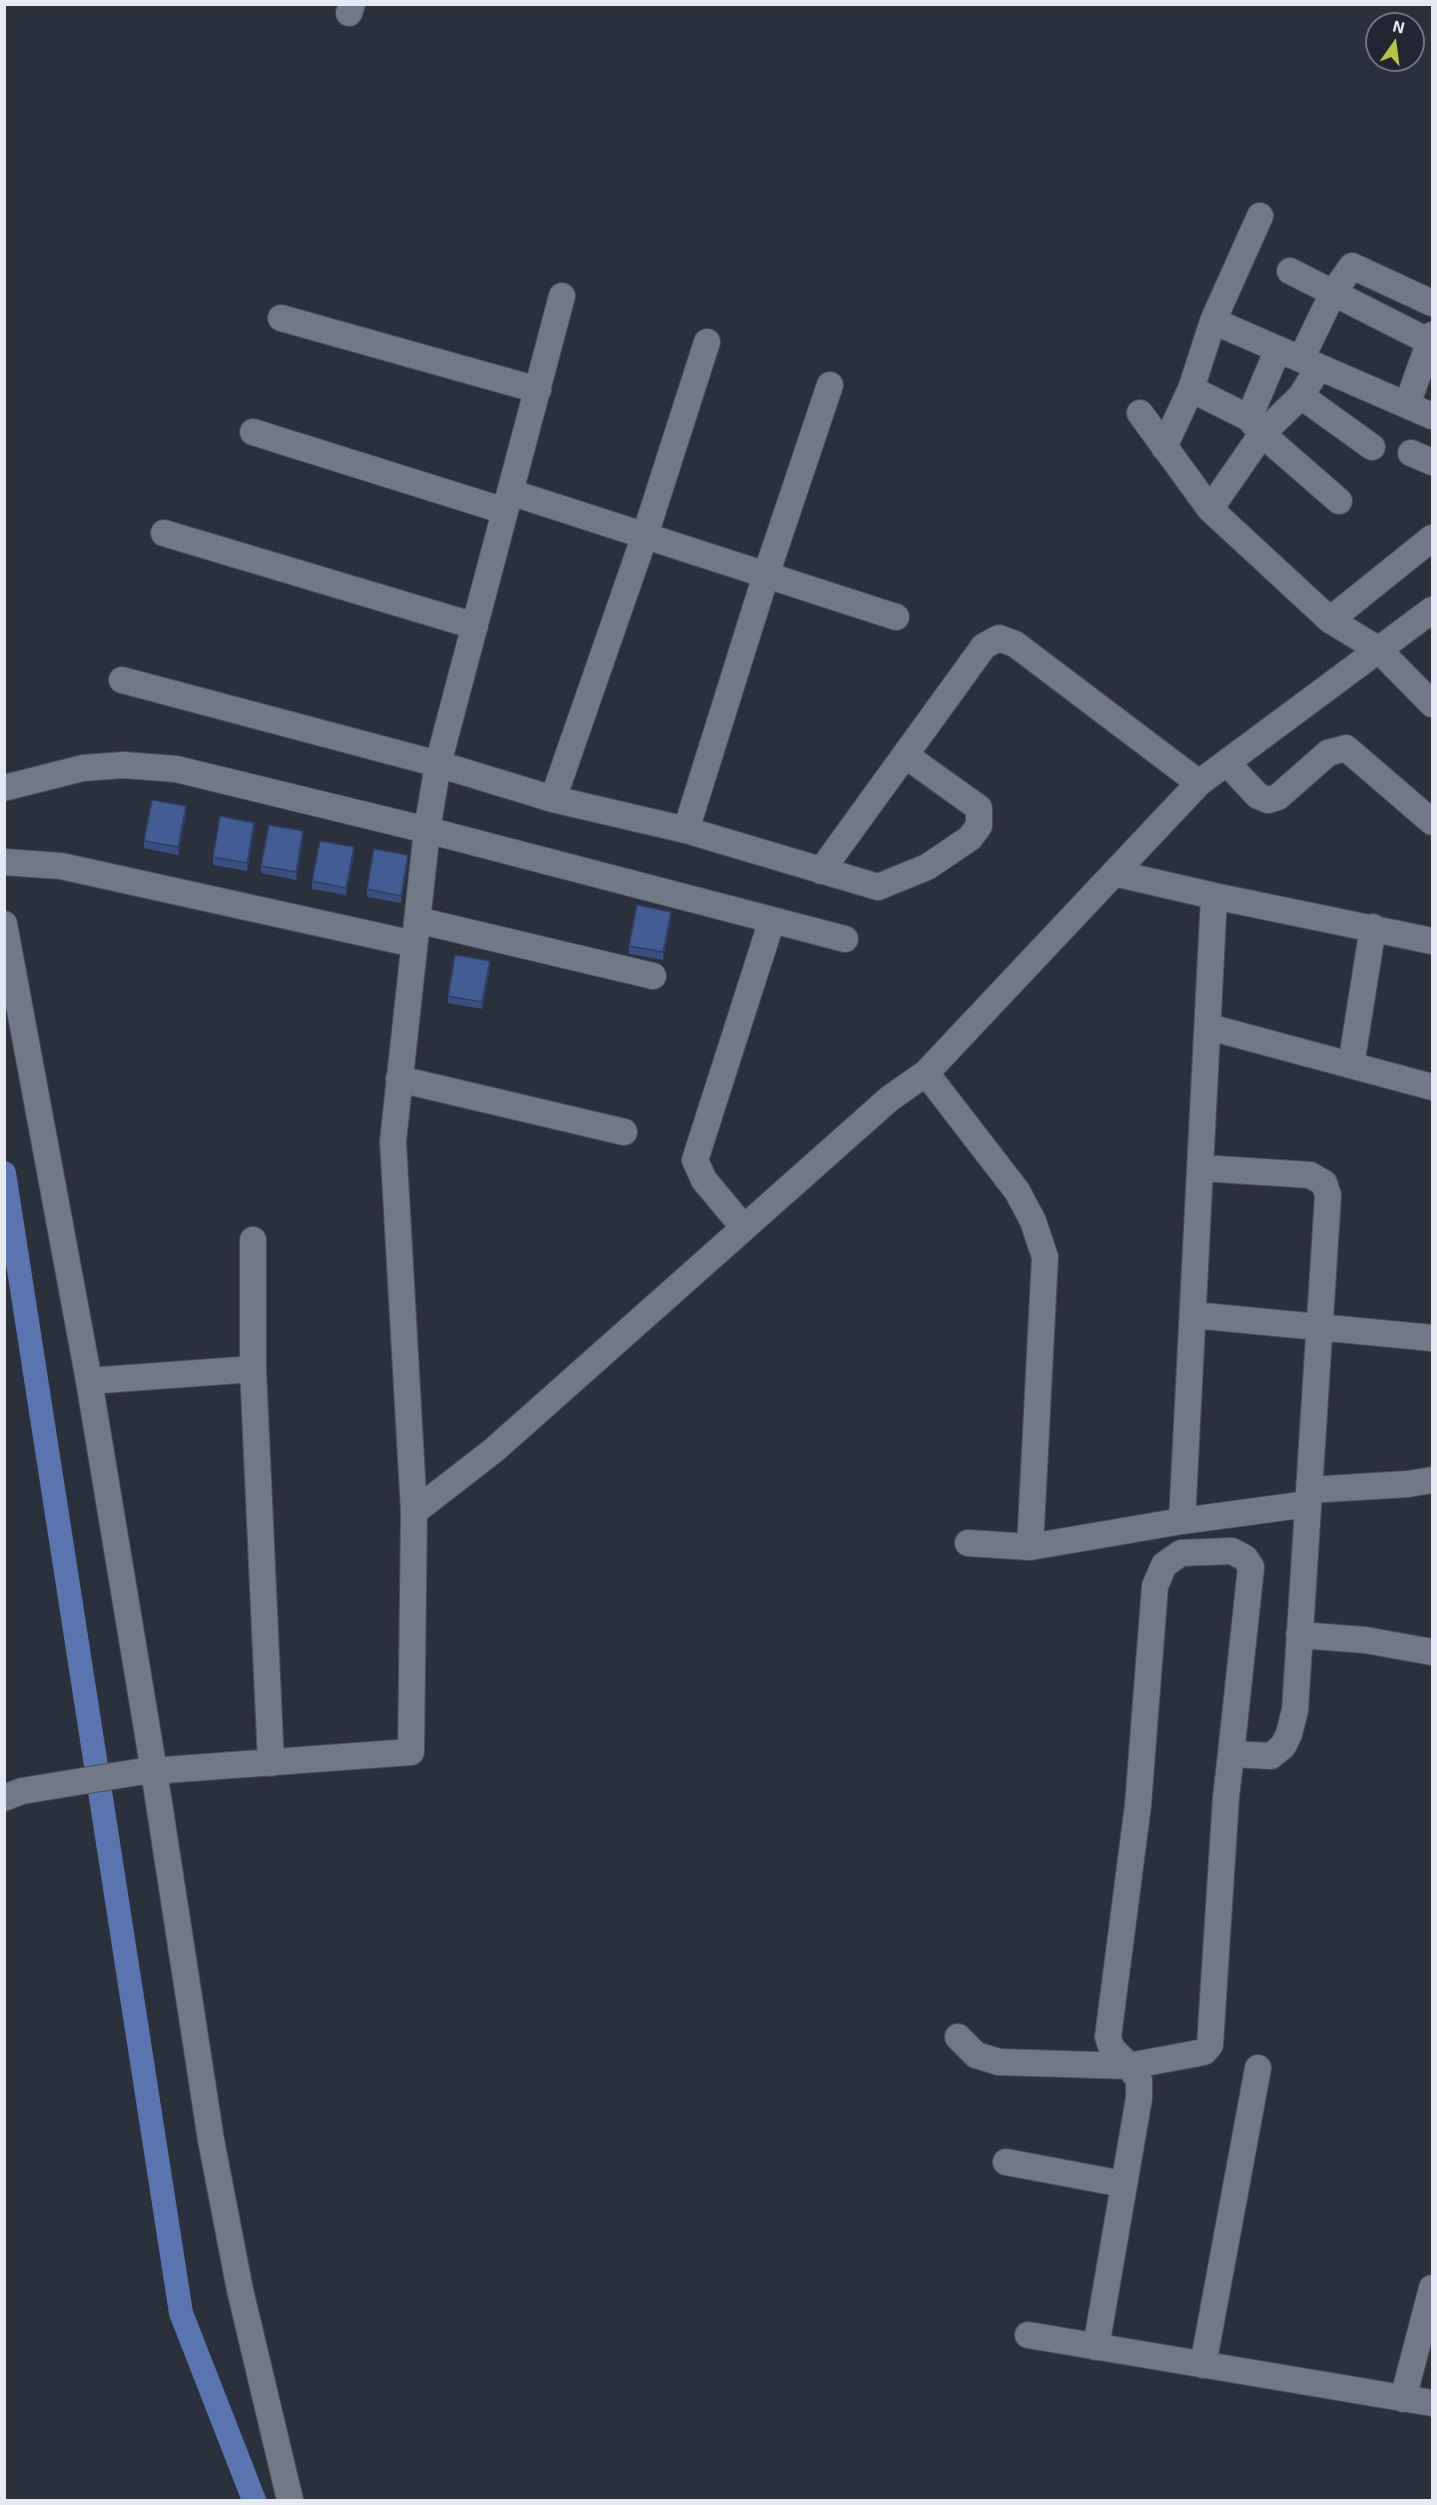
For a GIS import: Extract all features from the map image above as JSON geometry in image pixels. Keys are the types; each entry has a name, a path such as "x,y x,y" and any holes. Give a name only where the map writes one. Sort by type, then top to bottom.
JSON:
{"street":[{"path":"1164,447 1191,390 1213,321 1260,216"},
{"path":"1210,508 1255,426 1299,358 1333,293 1352,266 1432,303"},
{"path":"1290,272 1431,340 1407,405"},
{"path":"4,1798 22,1791 146,1772 411,1752 414,1512 393,1141 399,1079 427,830 438,764 562,296"},
{"path":"281,318 538,390"},
{"path":"1213,321 1432,416"},
{"path":"553,799 645,536 707,342"},
{"path":"1299,358 1301,396"},
{"path":"686,830 766,574 830,385"},
{"path":"1191,390 1255,426 1339,501"},
{"path":"1255,426 1301,396"},
{"path":"1301,396 1372,447"},
{"path":"1140,413 1210,508 1330,620 1378,650 1432,704"},
{"path":"253,432 645,536 896,617"},
{"path":"164,533 475,626"},
{"path":"1330,620 1432,538"},
{"path":"414,1512 494,1450 889,1099 926,1073 1199,783 1378,650 1428,623"},
{"path":"821,871 984,646 999,638 1015,644 1199,783"},
{"path":"122,680 438,764 553,799 686,830 878,886 927,867 970,838 979,826 979,808 905,755"},
{"path":"1227,763 1258,796 1268,800 1278,797 1328,753 1347,748 1432,822"},
{"path":"4,788 83,768 123,765 176,769 427,830 844,939"},
{"path":"4,862 61,866 653,976"},
{"path":"1114,873 1432,941"},
{"path":"1182,1521 1202,1168 1214,896"},
{"path":"744,1228 704,1180 695,1160 772,920"},
{"path":"4,924 89,1381 146,1772 211,2140 240,2290 290,2500"},
{"path":"1351,1065 1373,927"},
{"path":"1209,1027 1432,1087"},
{"path":"926,1073 1017,1191 1034,1221 1045,1257 1030,1547"},
{"path":"399,1079 624,1132"},
{"path":"1202,1168 1310,1175 1324,1183 1328,1195 1295,1710 1289,1734 1283,1746 1271,1756 1231,1754"},
{"path":"253,1240 253,1369 271,1763"},
{"path":"1193,1315 1432,1338"},
{"path":"89,1381 253,1369"},
{"path":"968,1543 1030,1547 1308,1497 1432,1480"},
{"path":"958,2037 976,2055 999,2062 1129,2066 1204,2052 1210,2046 1226,1797 1251,1567 1245,1558 1232,1551 1181,1553 1164,1564 1155,1586 1138,1805 1108,2037 1112,2049 1129,2066 1139,2080 1139,2098 1096,2347"},
{"path":"1299,1635 1365,1640 1432,1652"},
{"path":"1203,2365 1258,2068"},
{"path":"1006,2162 1123,2184"},
{"path":"1403,2399 1432,2288"},
{"path":"1028,2335 1432,2403"}],"building":[{"path":"152,800 186,806 178,847 144,841"},
{"path":"220,816 254,823 247,863 213,857"},
{"path":"269,825 303,831 296,872 261,866"},
{"path":"320,841 354,847 346,888 312,881"},
{"path":"374,849 408,855 401,896 367,889"},
{"path":"637,905 671,912 663,952 629,946"},
{"path":"455,955 490,961 482,1002 448,996"}],"waterway":[{"path":"4,1173 181,2313 254,2500"}]}
